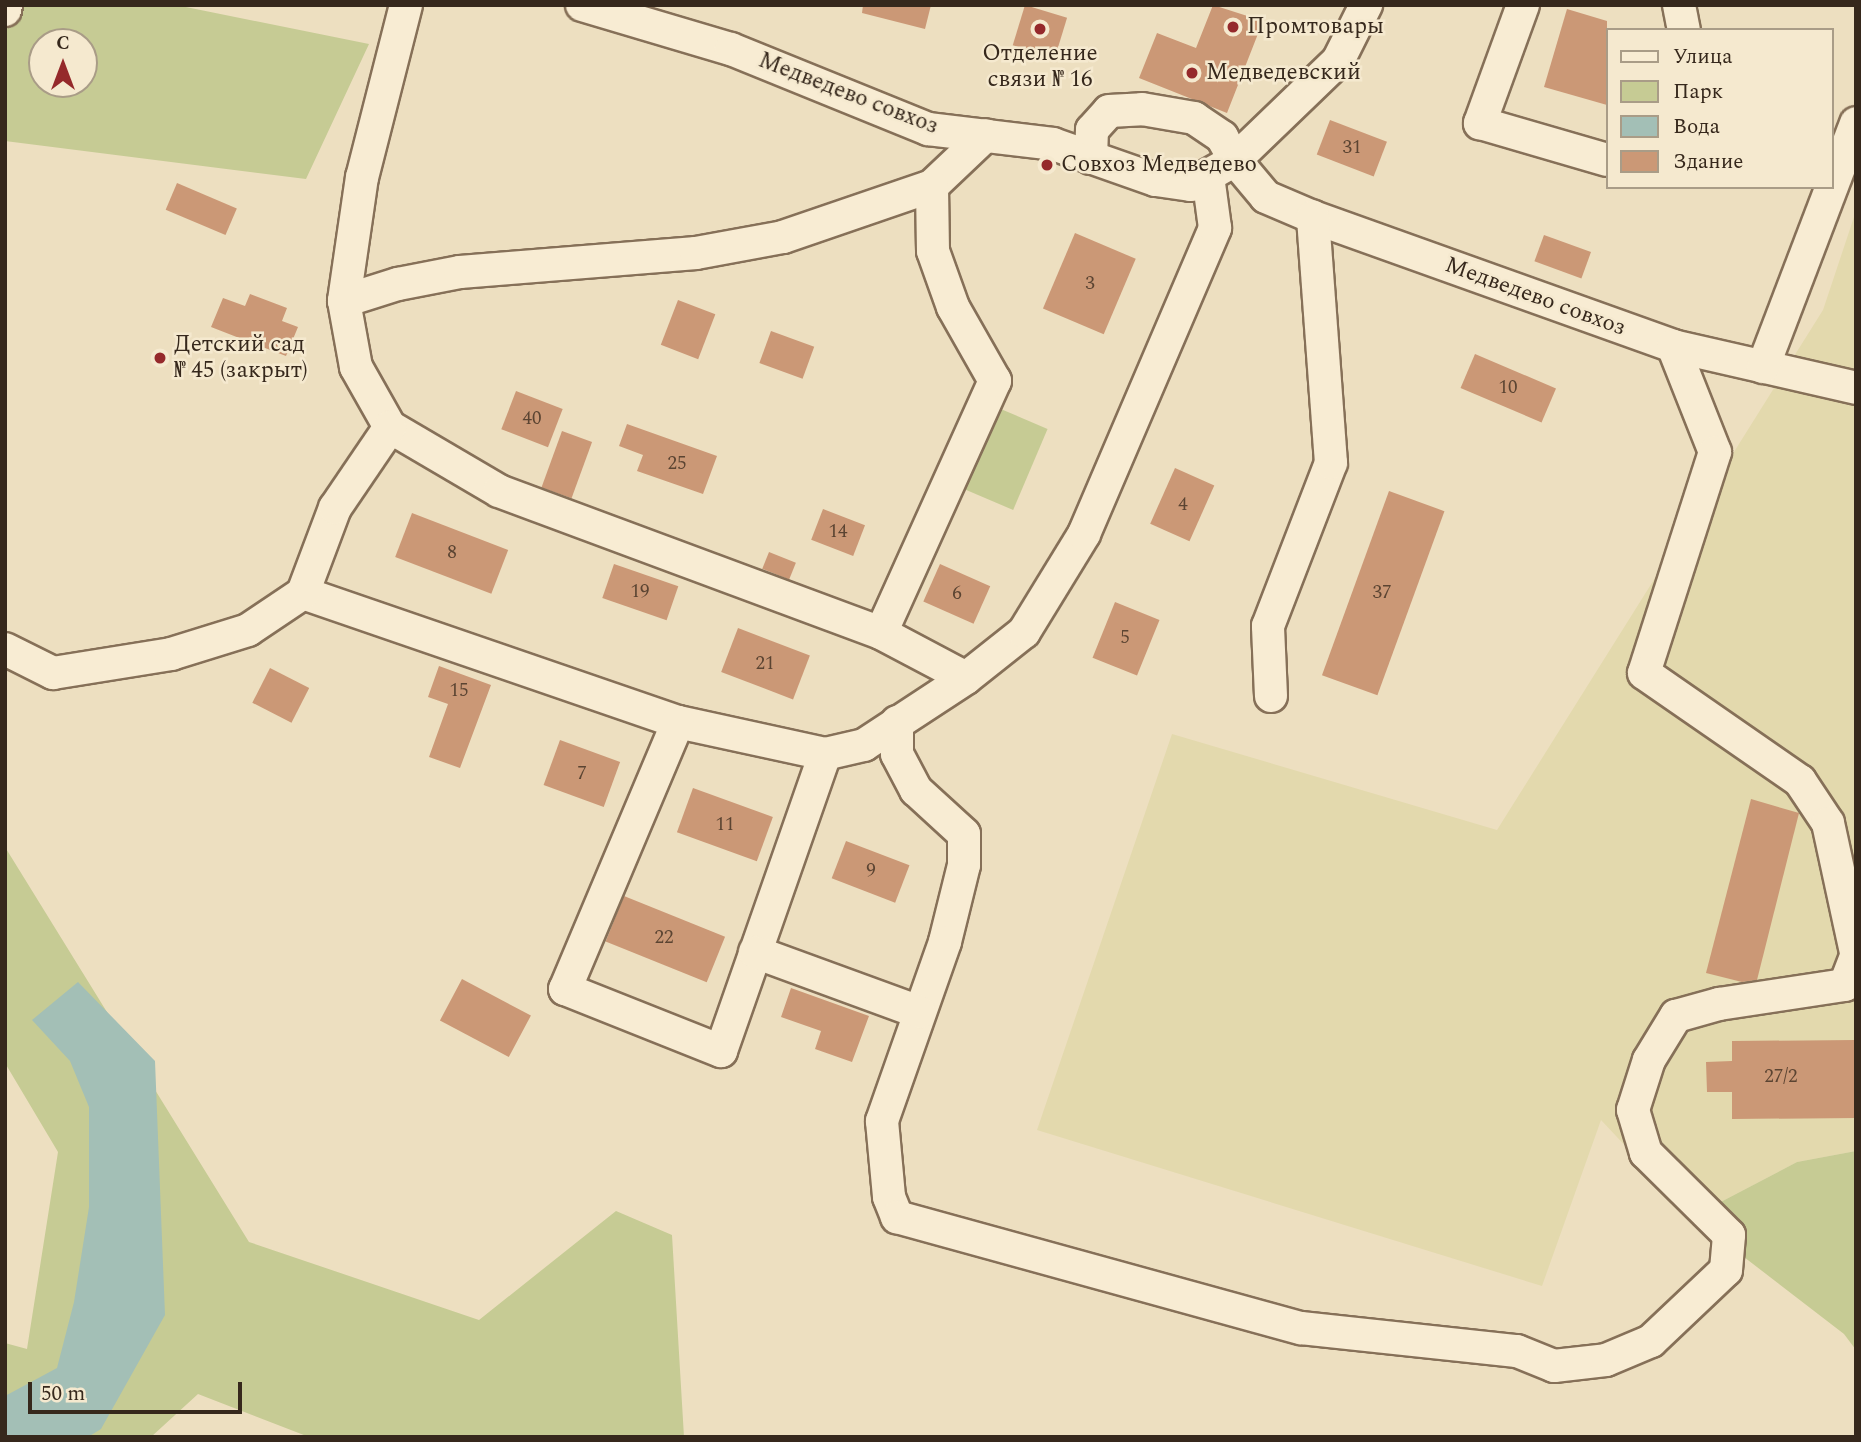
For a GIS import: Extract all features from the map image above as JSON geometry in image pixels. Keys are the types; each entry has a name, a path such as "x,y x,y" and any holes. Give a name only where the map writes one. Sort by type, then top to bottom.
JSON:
{"street":[{"path":"406,5 362,177 344,301 356,368 390,427 499,491 703,563 881,633 966,678"},
{"name":"Медведево совхоз","path":"581,5 731,49 928,129 1053,144 1156,180 1191,185 1221,168 1265,135 1338,61 1366,5"},
{"path":"1523,5 1480,123 1605,159"},
{"path":"1679,5 1684,28"},
{"path":"303,593 678,722 825,754 864,745 966,678 1024,632 1084,534 1215,228 1222,137 1194,118 1142,109 1109,111 1092,130 1091,158"},
{"path":"1833,116 1856,122 1833,182"},
{"path":"344,301 398,284 460,272 742,247 932,186 986,135"},
{"name":"Медведево совхоз","path":"1221,168 1266,197 1313,217 1672,346 1856,388"},
{"path":"881,633 995,381 953,307 933,251 932,186"},
{"path":"1763,366 1830,189"},
{"path":"1270,696 1268,625 1331,463 1313,217"},
{"path":"897,722 897,754 916,790 964,834 964,864 945,942 882,1121 889,1196 897,1217 1301,1328 1517,1351 1554,1366 1606,1360 1651,1341 1726,1270 1729,1235 1646,1153 1633,1110 1650,1060 1676,1016 1719,1004 1845,985 1856,954 1828,822 1800,781 1644,673 1716,452 1672,346"},
{"path":"5,649 52,673 171,654 248,630 303,593 335,508 390,427"},
{"path":"678,722 565,989 721,1051 825,754"},
{"path":"755,952 919,1012"}],"shaded area":[{"path":"1856,211 1856,1151 1797,1162 1692,1217 1601,1120 1542,1286 1037,1130 1172,734 1497,830 1823,310"}],"green space":[{"path":"5,5 176,5 369,44 306,179 5,141"},
{"path":"996,407 1048,429 1013,510 962,488"},
{"path":"5,847 249,1242 479,1320 616,1211 672,1235 684,1437 309,1437 198,1394 151,1437 5,1437 5,1343 27,1349 58,1152 5,1063"},
{"path":"1856,1151 1856,1350 1844,1334 1692,1217 1797,1162"}],"water":[{"path":"78,982 155,1061 165,1315 101,1429 88,1437 5,1437 5,1396 57,1368 74,1302 89,1207 89,1107 70,1061 32,1020"}],"building":[{"path":"863,5 931,5 925,29 862,13"},
{"name":"Отделение связи № 16","path":"1025,5 1067,18 1055,58 1013,45"},
{"name":"Медведевский","path":"1213,5 1263,21 1227,113 1139,78 1157,33 1196,48"},
{"path":"1567,9 1607,21 1605,104 1544,87"},
{"path":"1330,120 1387,142 1374,176 1317,155"},
{"path":"177,183 237,208 226,235 166,210"},
{"path":"1075,233 1136,259 1104,334 1043,308"},
{"path":"1544,235 1591,252 1581,278 1534,261"},
{"path":"250,294 287,308 282,321 298,327 286,356 211,327 223,298 245,306"},
{"path":"678,300 715,314 698,359 661,345"},
{"path":"771,331 814,347 803,379 759,363"},
{"path":"1475,354 1556,388 1542,422 1461,388"},
{"path":"516,391 563,409 548,447 501,429"},
{"path":"627,424 717,456 703,494 637,471 643,455 619,446"},
{"path":"562,431 592,442 572,498 541,487"},
{"path":"1175,468 1214,485 1189,541 1150,524"},
{"path":"1389,491 1444,511 1377,695 1322,675"},
{"path":"823,509 865,525 853,556 811,540"},
{"path":"412,513 508,550 491,594 395,557"},
{"path":"769,552 796,563 789,580 762,569"},
{"path":"614,564 678,586 667,620 602,598"},
{"path":"940,564 990,586 974,624 923,601"},
{"path":"1115,602 1160,620 1137,676 1093,658"},
{"path":"738,628 810,656 793,699 721,672"},
{"path":"439,666 491,685 460,768 429,757 448,704 428,697"},
{"path":"270,668 309,688 291,723 252,703"},
{"path":"560,740 620,762 604,807 544,785"},
{"path":"693,788 773,817 757,861 677,832"},
{"path":"1751,799 1799,813 1757,980 1742,982 1706,973"},
{"path":"846,841 909,865 895,903 832,878"},
{"path":"624,896 725,937 707,982 606,941"},
{"path":"462,979 531,1016 509,1057 440,1020"},
{"path":"791,988 869,1016 852,1062 815,1049 821,1031 781,1017"},
{"path":"1856,1040 1856,1118 1732,1119 1732,1092 1707,1092 1706,1062 1732,1061 1732,1041"}],"place":[{"name":"Промтовары","path":"1233,27"},
{"name":"Отделение связи № 16","path":"1040,29"},
{"name":"Медведевский","path":"1192,73"},
{"name":"Совхоз Медведево","path":"1047,165"},
{"name":"Детский сад № 45 (закрыт)","path":"160,358"}]}
